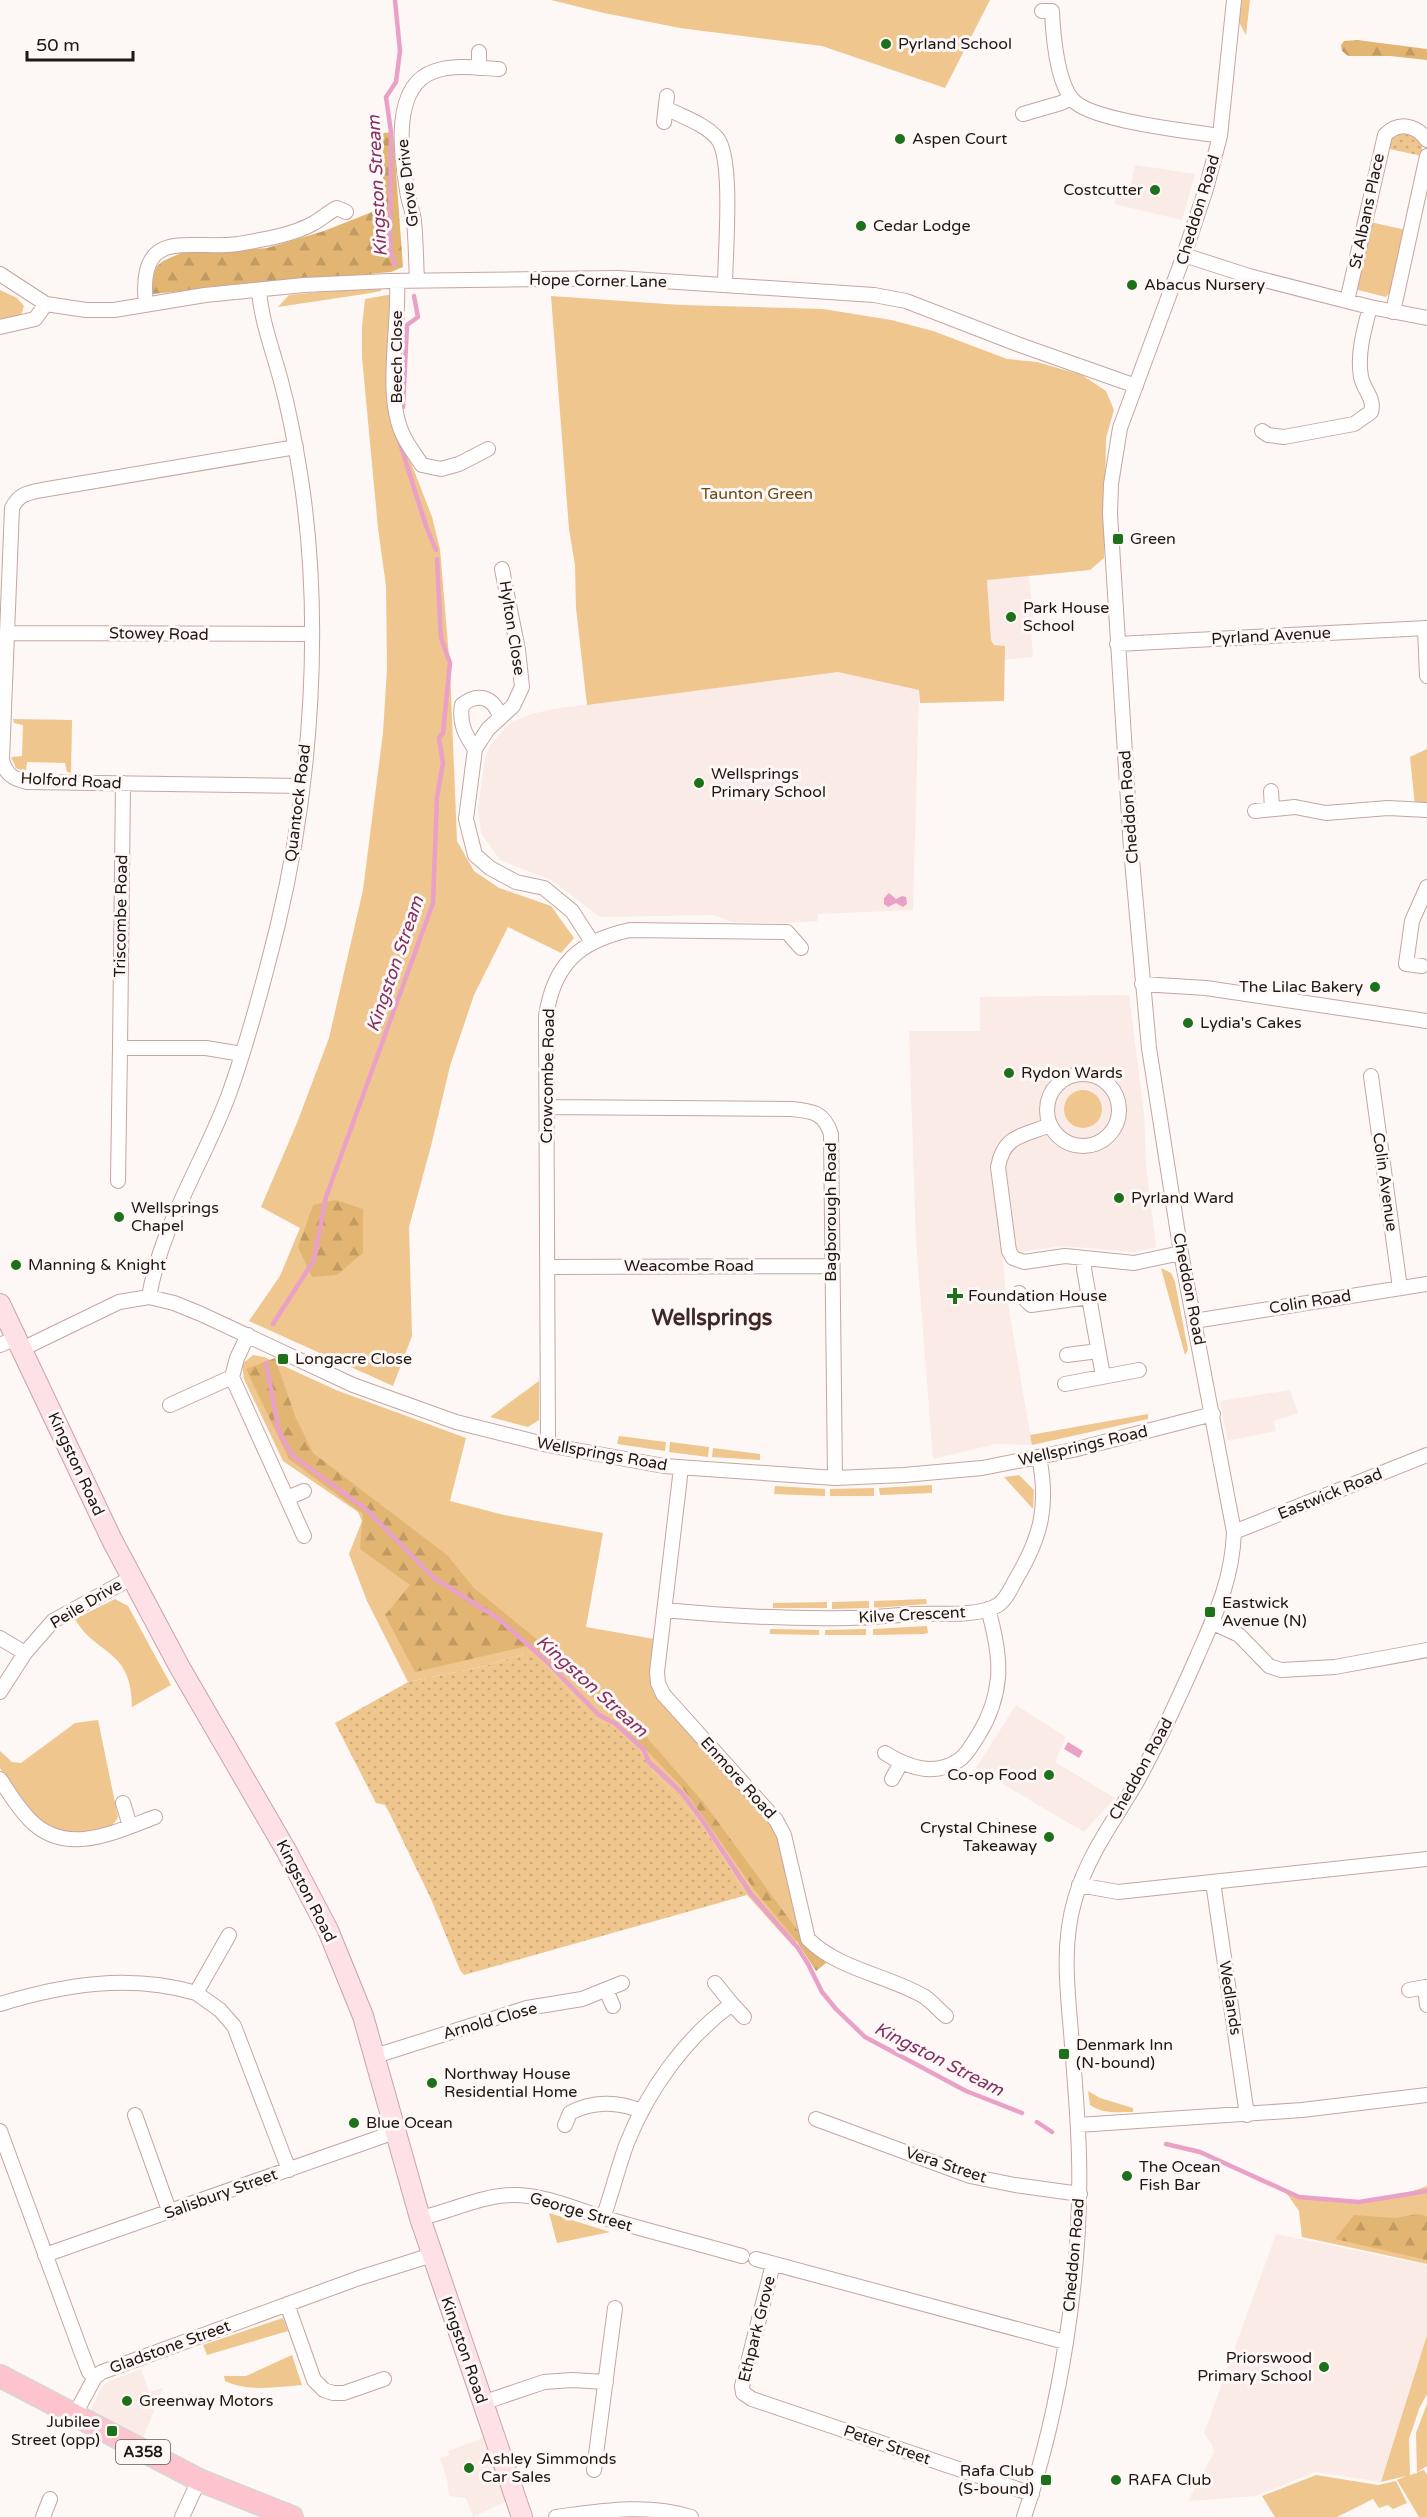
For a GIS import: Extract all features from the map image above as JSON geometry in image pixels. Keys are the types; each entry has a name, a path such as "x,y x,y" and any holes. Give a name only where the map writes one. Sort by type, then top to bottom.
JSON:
{"main road":[{"name":"A358","path":"0,2376 198,2480 292,2517"}],"street":[{"name":"Cheddon Road","path":"1024,2517 1045,2450 1065,2342 1080,2194 1078,2125 1066,1985 1066,1944 1071,1913 1097,1846 1147,1763 1213,1623 1229,1575 1234,1532 1181,1253 1151,1059 1142,984 1110,523 1111,484 1120,429 1184,255 1206,189 1220,136 1234,0"},
{"path":"1052,11 1053,38 1058,65 1071,98 1089,110 1118,118 1220,136"},
{"path":"479,52 479,68"},
{"name":"Grove Drive","path":"417,281 414,219 406,190 402,141 403,107 414,87 434,71 499,69"},
{"path":"1023,114 1061,104 1071,98"},
{"path":"666,109 705,128 717,138 723,149 728,172 725,285"},
{"name":"St Albans Place","path":"1347,301 1385,135 1390,129 1408,125 1420,131 1427,140"},
{"path":"1393,312 1427,156"},
{"path":"146,305 145,279 150,262 171,246 236,244 263,239 312,224 340,206"},
{"path":"1184,255 1249,276 1370,307 1427,318"},
{"name":"Hope Corner Lane","path":"0,274 45,304 86,310 114,310 205,295 304,285 397,281 618,278 874,295 906,301 1136,386"},
{"name":"Beech Close","path":"397,281 393,349 394,401 403,436 422,465 441,469 459,464 488,449"},
{"name":"Quantock Road","path":"149,1297 168,1234 229,1094 255,1014 279,921 302,786 310,697 312,634 307,532 296,447 259,290"},
{"path":"0,327 36,319 45,304"},
{"path":"1262,431 1268,435 1284,437 1296,435 1354,424 1371,412 1373,401 1361,378 1360,356 1370,307"},
{"name":"Holford Road","path":"296,447 25,493 17,498 12,508 2,759 7,772 12,777 27,782 302,786"},
{"name":"Hylton Close","path":"502,569 518,650 522,687 513,706 488,729 475,749 466,819 475,855 490,868 516,882 544,888 572,911 592,942"},
{"name":"Pyrland Avenue","path":"1117,644 1426,628 1427,676"},
{"name":"Stowey Road","path":"7,633 312,634"},
{"path":"475,749 463,730 460,717 462,705 478,697 486,699 498,710 500,716"},
{"name":"Triscombe Road","path":"118,1181 123,783"},
{"path":"1271,791 1272,809"},
{"path":"1255,811 1295,807 1326,813 1388,808 1427,810"},
{"path":"1422,966 1406,964 1412,921 1427,887"},
{"name":"Crowcombe Road","path":"548,1446 546,1016 553,984 564,964 592,942 630,930 787,932 801,948"},
{"path":"1142,984 1206,988 1427,1021"},
{"path":"120,1048 206,1048 242,1054"},
{"path":"1086,1074 1108,1083 1115,1093 1119,1104 1115,1126 1099,1142 1077,1145 1057,1134 1050,1125 1048,1107 1053,1089 1062,1080 1073,1075 1086,1074"},
{"name":"Colin Avenue","path":"1371,1076 1400,1288"},
{"name":"Bagborough Road","path":"548,1107 814,1111 823,1118 831,1134 835,1478"},
{"path":"1050,1125 1014,1137 1000,1155 998,1167 1009,1251 1017,1261 1065,1256 1085,1260 1134,1263 1181,1253"},
{"path":"1085,1260 1084,1269 1103,1376"},
{"name":"Weacombe Road","path":"548,1267 831,1266"},
{"name":"Colin Road","path":"1194,1321 1427,1284"},
{"path":"1019,1293 1031,1305 1089,1298"},
{"name":"Wellsprings Road","path":"13,1344 57,1330 119,1302 149,1297 174,1303 353,1385 456,1422 548,1446 681,1468 835,1478 982,1468 1040,1457 1213,1414"},
{"name":"Kingston Road","path":"0,1304 13,1344 93,1501 185,1675 287,1852 328,1930 363,2016 420,2218 522,2517"},
{"path":"248,1335 232,1370 232,1377 304,1536"},
{"path":"1067,1355 1098,1351"},
{"path":"1065,1384 1139,1370"},
{"path":"170,1405 232,1377"},
{"name":"Eastwick Road","path":"1234,1532 1427,1455"},
{"name":"Kilve Crescent","path":"665,1610 711,1615 850,1618 953,1613 988,1609 999,1605 1008,1594 1030,1555 1040,1531 1044,1512 1044,1483 1040,1457"},
{"name":"Enmore Road","path":"681,1468 657,1672 658,1683 663,1694 776,1820 784,1835 807,1939 817,1948 837,1959 926,1998 946,2016"},
{"path":"287,1498 304,1491"},
{"name":"Peile Drive","path":"0,1692 25,1653 53,1621 133,1577"},
{"path":"885,1753 901,1763 927,1770 944,1768 961,1760 989,1717 998,1675 993,1626 988,1609"},
{"path":"1213,1623 1239,1635 1269,1666 1281,1670 1335,1667 1427,1650"},
{"path":"0,1638 25,1653"},
{"path":"892,1779 901,1763"},
{"path":"0,1779 29,1819 40,1829 57,1837 90,1839 155,1817"},
{"path":"123,1803 130,1826"},
{"path":"1080,1885 1118,1892 1427,1859"},
{"name":"Wedlands","path":"1213,1882 1247,2115"},
{"path":"196,1994 230,1935"},
{"path":"0,2004 60,1988 108,1982 171,1986 196,1994 220,2010 234,2026 244,2047 289,2170"},
{"name":"Arnold Close","path":"375,2056 527,2008 582,1999 622,1983"},
{"path":"715,1983 744,2016"},
{"path":"1408,1990 1426,1987 1427,2005"},
{"path":"606,1990 613,2006"},
{"path":"603,2218 627,2143 650,2094 689,2044 718,2014 732,2004"},
{"path":"1078,2125 1247,2115 1427,2095"},
{"path":"565,2125 570,2113 581,2107 625,2104 641,2111"},
{"path":"135,2115 170,2213"},
{"name":"Vera Street","path":"816,2119 970,2176 1080,2194"},
{"path":"0,2131 82,2354 89,2372 95,2377"},
{"name":"Salisbury Street","path":"45,2255 170,2213 395,2132"},
{"name":"George Street","path":"420,2218 472,2202 517,2195 555,2202 603,2218 1065,2342"},
{"name":"Gladstone Street","path":"74,2416 95,2377 102,2372 287,2304 432,2255"},
{"name":"Ethpark Grove","path":"743,2393 742,2386 773,2264"},
{"path":"287,2304 314,2380 324,2390 344,2393 384,2379"},
{"path":"594,2470 615,2308"},
{"path":"482,2403 544,2382 572,2380 606,2382"},
{"name":"Peter Street","path":"743,2393 752,2399 1032,2494"},
{"path":"182,2517 198,2480"},
{"path":"43,2517 50,2499"},
{"path":"556,2517 634,2508 691,2517"}],"shaded area":[{"path":"1135,165 1195,174 1182,220 1114,204 1119,184 1131,185"},
{"name":"Park House School","path":"1029,576 1034,622 1030,623 1033,657 1004,660 1005,646 994,645 991,640 987,579"},
{"name":"Wellsprings Primary School","path":"838,672 919,690 913,910 818,914 818,921 785,923 732,922 714,915 600,917 551,880 500,860 481,833 478,808 485,759 490,745 511,722 553,709"},
{"path":"889,893 896,899 906,897 907,904 903,907 896,903 888,907 884,904 884,898"},
{"path":"1129,995 1144,1113 1146,1165 1156,1247 1135,1252 1062,1246 1020,1252 1002,1249 1005,1286 1032,1445 996,1444 933,1459 916,1240 909,1031 980,1031 980,997"},
{"path":"1290,1390 1298,1413 1274,1421 1276,1431 1228,1441 1220,1401"},
{"path":"1016,1705 1066,1737 1055,1762 1115,1798 1084,1832 976,1768"},
{"path":"1068,1742 1083,1751 1079,1758 1064,1749"},
{"name":"Priorswood Primary School","path":"1276,2234 1427,2265 1427,2335 1381,2482 1315,2472 1256,2496 1188,2501 1214,2452 1212,2444 1204,2433"},
{"name":"Greenway Motors","path":"141,2369 149,2392 163,2388 143,2438 90,2412 101,2388 107,2382"},
{"name":"Ashley Simmonds Car Sales","path":"483,2438 507,2501 473,2517 466,2498 449,2496 447,2479 440,2458 449,2455 448,2451"}],"green space":[{"name":"Pyrland School","path":"551,0 990,0 945,88 822,46 680,28"},
{"path":"1242,0 1250,0 1246,35 1239,22"},
{"path":"1357,40 1427,49 1427,60 1390,56 1348,56 1342,51 1341,45 1344,41"},
{"path":"393,132 403,267 391,272 152,294 152,278 157,266 181,253 267,248 324,231 372,212 383,215 383,133"},
{"path":"1396,132 1411,132 1422,143 1422,156 1385,148 1387,141"},
{"path":"1370,222 1406,230 1391,291 1386,297 1358,290 1357,284"},
{"path":"381,288 381,291 278,307 289,295"},
{"path":"0,290 17,298 24,306 20,318 0,321"},
{"path":"393,294 390,408 432,517 440,549 450,669 457,841 474,871 499,888 551,906 574,938 561,953 508,927 474,995 450,1066 409,1227 412,1336 393,1386 249,1321 280,1276 300,1228 261,1207 297,1123 329,1038 363,890 383,733 387,668 386,586 378,528 362,357 362,327 365,299"},
{"name":"Taunton Green","path":"551,296 681,305 823,309 891,320 933,331 1007,359 1037,362 1082,375 1106,391 1114,410 1106,438 1104,558 1090,570 987,580 991,640 994,645 1005,646 1004,701 920,703 919,690 838,672 587,705 576,608 575,565 569,529"},
{"path":"13,719 72,720 71,773 67,772 65,763 27,762 26,772 16,768 11,757 22,756 23,725 14,723"},
{"path":"1427,749 1427,806 1415,805 1410,757"},
{"path":"1083,1090 1096,1096 1102,1109 1096,1122 1083,1128 1070,1122 1064,1109 1070,1096"},
{"path":"336,1200 363,1209 363,1253 337,1275 312,1277 298,1247 313,1205"},
{"path":"1161,1268 1171,1273 1175,1282 1188,1350 1185,1355"},
{"path":"253,1355 264,1357 336,1390 466,1438 450,1501 504,1515 603,1533 586,1627 654,1639 651,1676 658,1697 774,1826 779,1838 800,1936 793,1946 747,1895 701,1823 653,1771 640,1750 614,1727 592,1717 534,1651 485,1666 408,1682 367,1601 349,1554 362,1521 358,1512 283,1461 244,1379 242,1364"},
{"path":"275,1358 295,1416 313,1453 447,1555 474,1588 622,1709 704,1803 806,1942 826,1963 816,1971 795,1939 756,1892 682,1787 611,1713 532,1645 415,1672 385,1615 410,1585 360,1549 363,1514 289,1459 246,1369"},
{"path":"539,1381 539,1420 528,1427 490,1417"},
{"path":"1148,1414 1148,1419 1032,1445 1030,1435"},
{"path":"619,1436 666,1442 665,1451 617,1444"},
{"path":"670,1442 709,1447 708,1457 669,1452"},
{"path":"713,1448 760,1454 760,1460 712,1457"},
{"path":"1019,1475 1034,1490 1033,1509 1004,1477"},
{"path":"932,1485 932,1493 880,1495 879,1488"},
{"path":"775,1486 825,1489 825,1496 774,1494"},
{"path":"874,1488 874,1496 830,1496 830,1489"},
{"path":"115,1599 128,1606 171,1685 132,1707 130,1688 120,1663 83,1631 75,1619"},
{"path":"926,1599 927,1604 874,1608 874,1601"},
{"path":"869,1601 869,1608 832,1609 832,1602"},
{"path":"827,1602 827,1608 773,1608 773,1603"},
{"path":"927,1626 928,1633 923,1634 873,1635 873,1629"},
{"path":"770,1629 819,1630 819,1635 770,1634"},
{"path":"866,1629 866,1635 825,1635 825,1630"},
{"path":"534,1651 592,1717 614,1727 640,1750 653,1771 701,1823 747,1895 464,1975 390,1814 385,1805 376,1803 335,1723 408,1682 485,1666"},
{"path":"98,1720 118,1817 112,1825 106,1828 75,1835 61,1833 41,1821 24,1802 0,1768 0,1751 12,1762 21,1763 75,1723"},
{"path":"1088,2091 1100,2098 1133,2108 1133,2112 1110,2112 1095,2108 1090,2105"},
{"path":"1427,2186 1427,2264 1302,2237 1299,2211 1285,2191 1322,2199 1356,2201 1391,2197"},
{"path":"549,2213 610,2232 557,2243"},
{"path":"1417,2214 1427,2216 1427,2260 1335,2239 1354,2215 1395,2218"},
{"path":"283,2318 288,2331 207,2355 203,2345"},
{"path":"1427,2335 1427,2394 1419,2409 1409,2439 1410,2475 1417,2473 1416,2433 1427,2404 1427,2466 1417,2472 1424,2470 1427,2475 1427,2517 1419,2517 1397,2480 1406,2476 1381,2482"},
{"path":"292,2355 302,2385 253,2388 225,2381 224,2376 246,2376"},
{"path":"1316,2475 1378,2485 1396,2481 1407,2503 1393,2509 1388,2505 1379,2508 1373,2499 1337,2517 1275,2517 1262,2496"}],"waterway":[{"name":"Kingston Stream","path":"395,0 400,51 396,82 386,97 391,132 390,249 395,265"},
{"name":"Kingston Stream","path":"403,407 407,325 418,317 414,296"},
{"name":"Kingston Stream","path":"399,440 426,526 436,550"},
{"name":"Kingston Stream","path":"273,1324 314,1260 326,1197 433,903 437,797 443,763 439,738 443,733 450,663 441,638 437,559"},
{"name":"Kingston Stream","path":"266,1363 279,1432 293,1456 367,1510 433,1577 499,1619 544,1659 599,1715 616,1724 644,1750 648,1761 682,1793 751,1894 798,1948 822,1992 836,2009 865,2037 966,2091 1022,2113"},
{"name":"Kingston Stream","path":"1037,2122 1052,2132"},
{"name":"Kingston Stream","path":"1166,2144 1200,2152 1299,2197 1359,2202 1427,2191"}],"place":[{"name":"Pyrland School","path":"886,44"},
{"name":"Aspen Court","path":"900,139"},
{"name":"Costcutter","path":"1155,190"},
{"name":"Cedar Lodge","path":"861,226"},
{"name":"Abacus Nursery","path":"1132,285"},
{"name":"Green","path":"1118,539"},
{"name":"Park House School","path":"1011,617"},
{"name":"Wellsprings Primary School","path":"699,783"},
{"name":"The Lilac Bakery","path":"1375,987"},
{"name":"Lydia's Cakes","path":"1188,1023"},
{"name":"Rydon Wards","path":"1009,1073"},
{"name":"Pyrland Ward","path":"1119,1198"},
{"name":"Wellsprings Chapel","path":"119,1217"},
{"name":"Manning & Knight","path":"16,1265"},
{"name":"Foundation House","path":"955,1296"},
{"name":"Longacre Close","path":"283,1359"},
{"name":"Eastwick Avenue (N)","path":"1210,1612"},
{"name":"Co-op Food","path":"1049,1775"},
{"name":"Crystal Chinese Takeaway","path":"1049,1837"},
{"name":"Denmark Inn (N-bound)","path":"1064,2054"},
{"name":"Northway House Residential Home","path":"432,2083"},
{"name":"Blue Ocean","path":"354,2123"},
{"name":"The Ocean Fish Bar","path":"1127,2176"},
{"name":"Priorswood Primary School","path":"1324,2367"},
{"name":"Greenway Motors","path":"127,2401"},
{"name":"Jubilee Street (opp)","path":"112,2431"},
{"name":"Ashley Simmonds Car Sales","path":"469,2468"},
{"name":"Rafa Club (S-bound)","path":"1046,2480"},
{"name":"RAFA Club","path":"1116,2480"}],"district":[{"name":"Wellsprings","path":"712,1318"}]}
